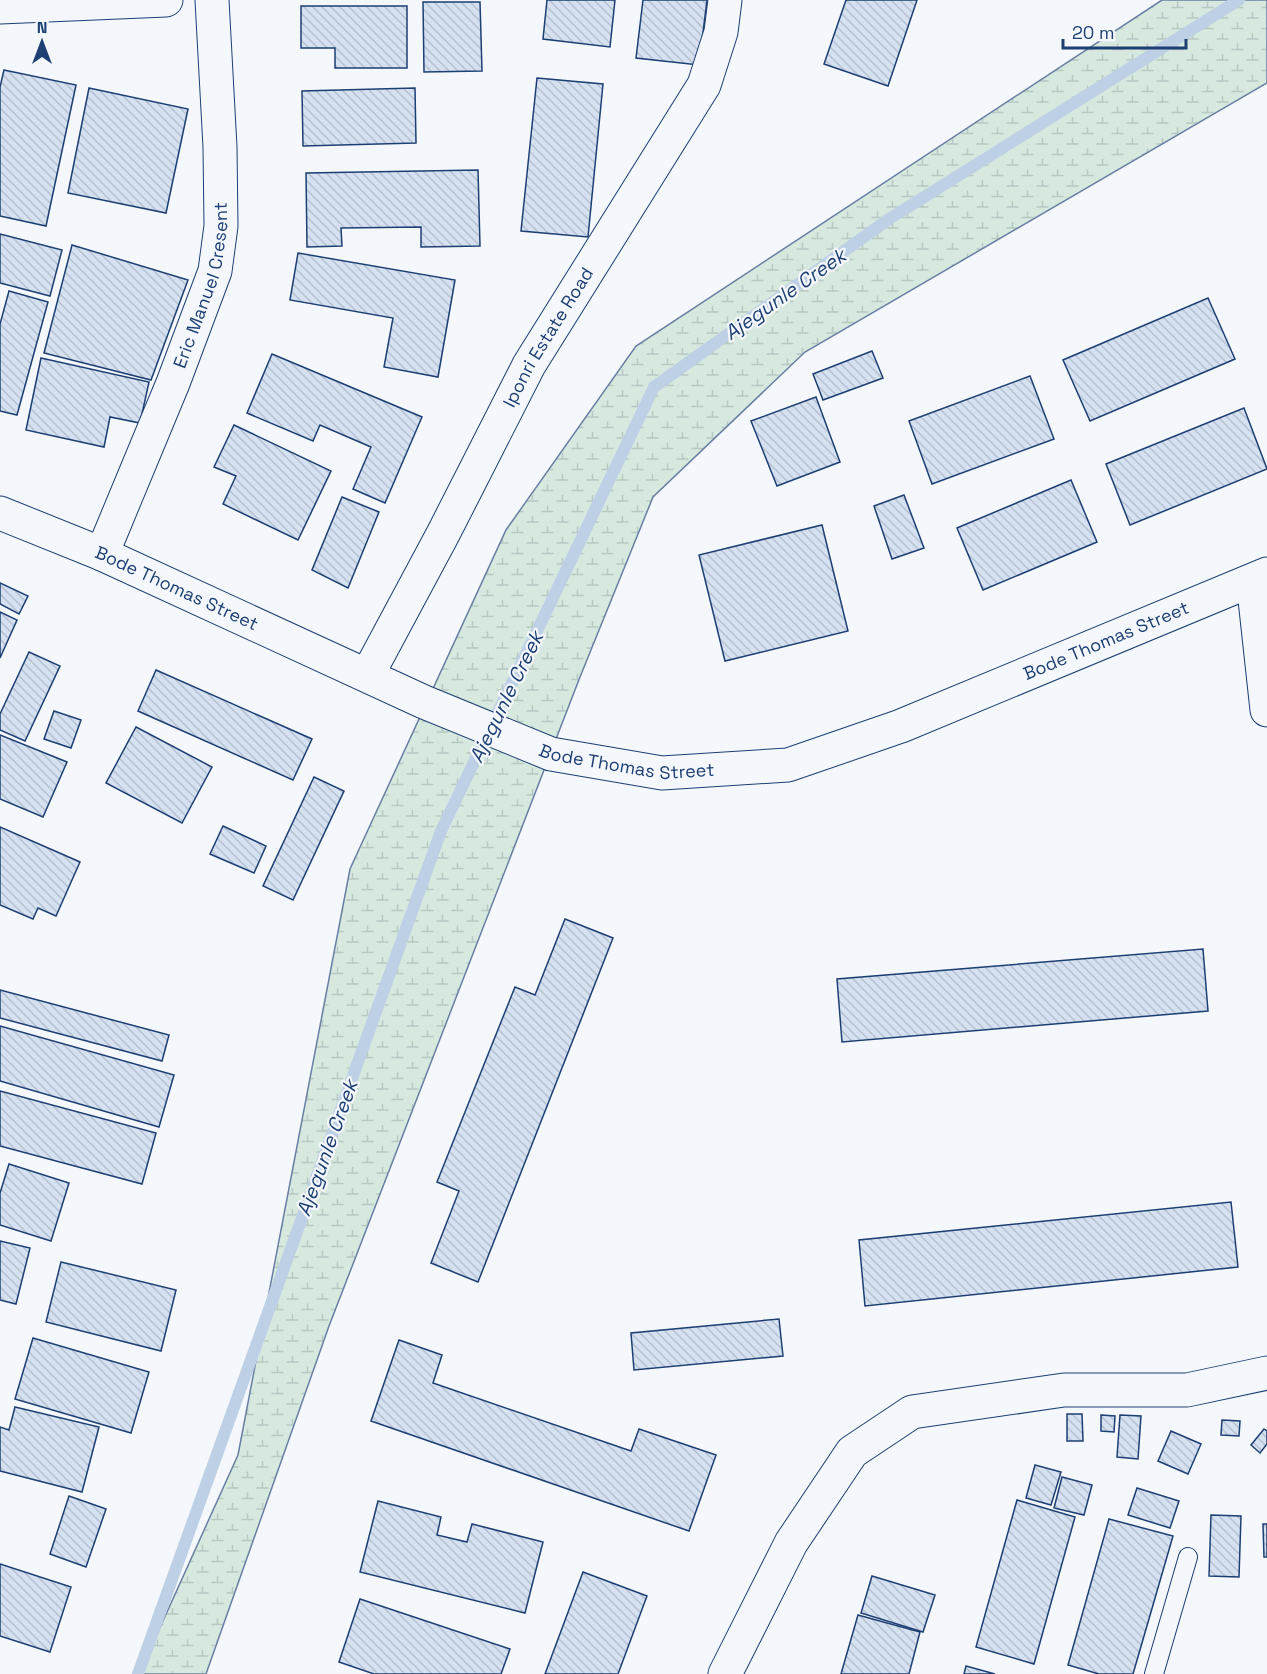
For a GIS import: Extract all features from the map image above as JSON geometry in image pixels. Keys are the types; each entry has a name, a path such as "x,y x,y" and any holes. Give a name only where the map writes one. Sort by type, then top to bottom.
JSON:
{"street":[{"path":"0,7 166,0"},
{"name":"Eric Manuel Cresent","path":"102,554 173,383 215,271 220,226 220,147 213,0"},
{"name":"Iponri Estate Road","path":"368,674 444,534 529,365 704,85 721,32 725,0"},
{"name":"Bode Thomas Street","path":"0,513 102,554 368,674 424,702 551,754 662,773 788,765 901,726 1260,577"},
{"path":"1260,577 1267,710"},
{"path":"725,1674 791,1543 852,1452 912,1412 1065,1390 1187,1390 1267,1373"}],"lane":[{"path":"1154,1674 1188,1557"}],"green space":[{"path":"1162,0 1267,0 1267,83 805,352 653,497 580,677 329,1326 206,1674 139,1674 238,1455 350,869 506,530 636,346"}],"building":[{"path":"547,0 615,0 610,47 543,39"},
{"path":"643,0 707,0 699,65 636,58"},
{"path":"846,0 917,0 888,86 824,64"},
{"path":"423,2 480,2 482,71 424,72"},
{"path":"301,6 407,6 407,68 335,68 335,48 301,48"},
{"path":"4,70 76,85 46,226 0,216 0,87"},
{"path":"537,78 603,84 588,237 521,231"},
{"path":"89,88 188,109 166,213 68,193"},
{"path":"415,88 416,143 303,146 302,91"},
{"path":"478,170 480,246 421,247 421,227 341,228 342,246 307,247 306,173"},
{"path":"0,234 62,250 50,296 0,283"},
{"path":"72,245 188,280 151,380 44,353"},
{"path":"298,253 455,280 438,377 384,367 393,318 290,300"},
{"path":"9,291 48,302 17,415 0,411 0,324"},
{"path":"1208,298 1235,359 1090,421 1063,360"},
{"path":"872,351 883,378 823,400 813,374"},
{"path":"272,354 422,417 385,503 353,489 371,447 320,425 313,441 247,413"},
{"path":"41,358 149,382 140,423 110,417 104,447 26,430"},
{"path":"1030,376 1054,439 932,484 909,421"},
{"path":"816,397 840,462 777,486 751,421"},
{"path":"1244,408 1267,469 1130,525 1106,464"},
{"path":"234,425 331,471 298,540 223,504 236,476 214,467"},
{"path":"1071,480 1097,542 983,590 957,528"},
{"path":"904,495 924,548 892,559 874,506"},
{"path":"342,497 379,512 348,588 312,570"},
{"path":"822,525 848,631 725,661 699,555"},
{"path":"0,583 28,596 19,614 0,604"},
{"path":"0,612 17,620 0,658"},
{"path":"29,652 60,666 25,741 0,730 0,714"},
{"path":"156,670 312,739 293,780 138,711"},
{"path":"54,711 81,720 71,748 44,739"},
{"path":"136,727 212,767 182,823 106,783"},
{"path":"0,735 67,762 43,817 0,799"},
{"path":"314,777 344,791 293,900 263,886"},
{"path":"223,826 266,846 254,873 210,854"},
{"path":"0,827 80,862 56,916 38,908 33,919 0,905"},
{"path":"565,919 613,938 478,1282 431,1263 459,1191 437,1182 515,987 535,995"},
{"path":"1203,949 1208,1011 842,1042 837,979"},
{"path":"0,990 169,1035 162,1061 0,1018"},
{"path":"0,1026 174,1075 159,1127 0,1081"},
{"path":"0,1091 156,1133 142,1184 0,1146"},
{"path":"9,1164 69,1183 51,1241 0,1225 0,1193"},
{"path":"1231,1202 1238,1267 865,1306 859,1240"},
{"path":"0,1241 30,1248 16,1304 0,1300"},
{"path":"61,1262 176,1290 161,1351 46,1322"},
{"path":"779,1319 783,1356 634,1370 631,1333"},
{"path":"33,1338 149,1372 131,1433 15,1399"},
{"path":"399,1340 442,1355 433,1383 631,1451 639,1429 716,1455 689,1531 371,1421"},
{"path":"15,1407 99,1427 82,1492 0,1471 0,1427 9,1430"},
{"path":"1067,1414 1082,1414 1083,1441 1067,1441"},
{"path":"1101,1415 1115,1416 1114,1432 1101,1431"},
{"path":"1120,1415 1141,1416 1138,1459 1117,1457"},
{"path":"1222,1420 1240,1421 1239,1436 1221,1435"},
{"path":"1264,1429 1267,1431 1267,1444 1260,1453 1251,1445"},
{"path":"1171,1431 1201,1444 1188,1474 1158,1461"},
{"path":"1035,1465 1061,1472 1051,1505 1026,1498"},
{"path":"1062,1477 1092,1485 1084,1515 1054,1508"},
{"path":"1137,1488 1179,1501 1170,1528 1128,1515"},
{"path":"69,1496 106,1509 86,1567 50,1554"},
{"path":"1017,1500 1075,1517 1034,1664 976,1647"},
{"path":"378,1501 441,1517 437,1535 467,1542 472,1524 543,1542 525,1613 360,1572"},
{"path":"1211,1515 1241,1516 1239,1577 1209,1576"},
{"path":"1109,1519 1173,1536 1133,1674 1099,1674 1068,1665"},
{"path":"1263,1524 1267,1524 1267,1557 1264,1557"},
{"path":"0,1564 71,1587 50,1652 0,1636"},
{"path":"583,1572 647,1596 618,1674 545,1674"},
{"path":"872,1576 935,1595 923,1632 861,1613"},
{"path":"360,1599 510,1649 501,1674 374,1674 339,1662"},
{"path":"858,1615 920,1632 909,1674 841,1674"},
{"path":"966,1666 995,1674 964,1674"}],"waterway":[{"name":"Ajegunle Creek","path":"138,1674 441,831 654,387 889,219 1239,0"}]}
